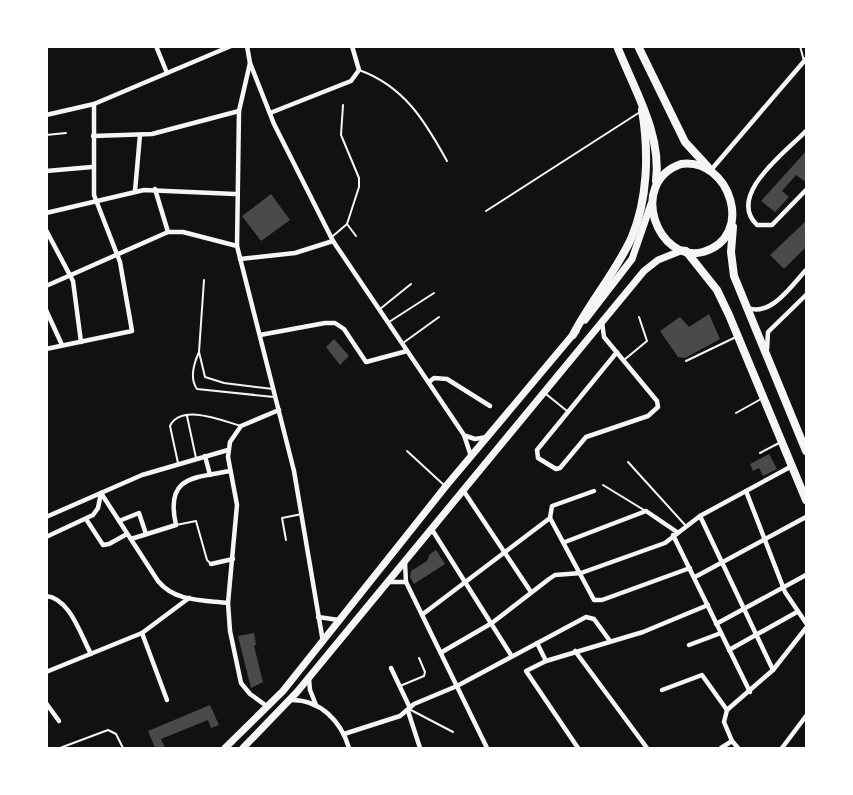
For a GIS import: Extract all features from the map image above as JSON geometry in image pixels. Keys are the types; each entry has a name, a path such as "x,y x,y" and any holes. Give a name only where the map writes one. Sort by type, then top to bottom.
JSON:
{"main road":[{"path":"225,748 268,707 323,642 446,486 573,335 632,259 651,204 656,182 657,150 617,46"},
{"path":"638,46 685,142 725,187 733,208 732,263 746,308 807,451"},
{"path":"573,335 622,255 636,222 646,166 642,110"},
{"path":"656,182 681,164 694,164 711,170"},
{"path":"651,204 659,230 685,250 717,290 739,336 807,500"},
{"path":"243,748 290,700 602,321 652,264 685,250 699,252 712,248 729,231 734,220"}],"street":[{"path":"156,46 167,73"},
{"path":"46,115 94,104 231,46"},
{"path":"247,46 250,63 270,113 304,187 332,239 464,435 471,459"},
{"path":"270,113 351,81 360,70 352,46"},
{"path":"711,170 805,61"},
{"path":"250,63 239,111 238,180 235,194 237,246 279,410 302,514 323,642"},
{"path":"46,349 132,332 118,254 95,201 94,104"},
{"path":"93,136 164,132 239,111"},
{"path":"807,131 751,190 746,208 749,218 757,225 772,225 807,190"},
{"path":"135,191 140,135"},
{"path":"46,171 93,167"},
{"path":"46,213 135,191 155,189 235,194"},
{"path":"155,189 168,232"},
{"path":"46,230 70,275 81,342"},
{"path":"46,286 168,232 183,232 237,246"},
{"path":"240,259 295,253 332,239"},
{"path":"746,308 756,311 766,309 807,270"},
{"path":"775,375 766,342 768,332 807,295"},
{"path":"46,310 62,345"},
{"path":"602,321 604,337 624,360 657,401 655,411 586,437 562,467 556,469 538,458 536,452 617,352"},
{"path":"260,335 330,322 344,329 366,362 407,351"},
{"path":"590,336 604,337"},
{"path":"429,382 434,378 447,379 490,406"},
{"path":"268,707 246,690 239,679 230,631 228,603 237,497 230,471 228,450 234,433 241,426 279,410"},
{"path":"464,435 476,439 489,436"},
{"path":"46,517 178,463 228,450"},
{"path":"205,456 210,475"},
{"path":"442,652 492,623 555,576 581,573 665,543 675,533 700,516 792,466"},
{"path":"131,539 176,525 172,507 174,495 186,482 230,471"},
{"path":"463,489 531,592"},
{"path":"423,614 550,518 552,507 594,491"},
{"path":"746,491 763,541 783,588 797,612 807,623"},
{"path":"46,537 86,519 98,508 101,493"},
{"path":"101,493 163,587 170,593 189,598 228,603"},
{"path":"565,542 646,511 675,533 750,692"},
{"path":"119,521 139,513 146,534"},
{"path":"700,516 773,670"},
{"path":"695,577 807,517"},
{"path":"550,518 565,542 592,597 598,601 690,568"},
{"path":"86,519 103,545 128,534"},
{"path":"431,528 511,655"},
{"path":"211,564 233,559"},
{"path":"406,560 404,571 406,582 487,748"},
{"path":"716,624 807,575"},
{"path":"388,582 406,582"},
{"path":"46,596 58,599 65,606 91,654"},
{"path":"46,672 142,633 189,598"},
{"path":"578,748 526,674 528,669 575,651 646,630 708,606"},
{"path":"729,650 797,612"},
{"path":"344,734 400,716 409,709 457,686 511,655 589,616 610,641"},
{"path":"318,617 340,620"},
{"path":"738,748 732,741 724,722 726,710 750,692 773,670 807,628"},
{"path":"142,633 166,700"},
{"path":"689,645 721,633"},
{"path":"537,643 546,661"},
{"path":"575,651 647,748"},
{"path":"391,668 409,709 420,748"},
{"path":"662,690 702,675 726,710"},
{"path":"309,677 310,690 316,705"},
{"path":"290,700 316,705 335,720 349,748"},
{"path":"46,703 59,721"},
{"path":"782,748 807,716"},
{"path":"721,748 732,741"}],"lane":[{"path":"800,46 805,61"},
{"path":"360,70 378,77 410,102 423,117 447,161"},
{"path":"332,239 347,224 360,183 342,135 343,105"},
{"path":"486,211 642,110"},
{"path":"46,135 66,133"},
{"path":"347,224 356,236"},
{"path":"204,280 200,352 203,374 209,380 273,389"},
{"path":"380,309 411,284"},
{"path":"389,322 434,293"},
{"path":"403,343 439,317"},
{"path":"624,360 647,341 639,317"},
{"path":"686,361 739,336"},
{"path":"200,352 193,373 193,382 197,389 275,397"},
{"path":"543,393 568,412"},
{"path":"736,413 764,398"},
{"path":"178,463 170,426 176,419 204,415 241,426"},
{"path":"187,416 196,458"},
{"path":"760,453 782,442"},
{"path":"407,451 446,486"},
{"path":"628,462 686,526"},
{"path":"603,485 646,511"},
{"path":"286,540 282,518 302,514"},
{"path":"176,525 191,520 196,521 207,560 211,564"},
{"path":"400,686 424,676 425,672 419,658"},
{"path":"409,709 453,732"},
{"path":"60,748 108,730 116,734 123,748"}],"building":[{"path":"807,150 807,183 796,175 782,191 789,197 775,212 761,201"},
{"path":"271,194 290,220 261,241 242,216"},
{"path":"807,220 807,246 784,269 770,255"},
{"path":"709,314 720,339 685,358 678,357 660,331 680,317 689,327"},
{"path":"334,339 349,356 340,365 326,347"},
{"path":"769,454 777,469 763,476 759,468 753,471 750,464"},
{"path":"436,550 445,564 414,584 410,577 411,571 427,561 430,554"},
{"path":"254,633 256,644 254,646 263,682 251,688 238,636"},
{"path":"210,705 219,725 211,728 208,720 161,739 165,748 155,748 148,731"}]}
